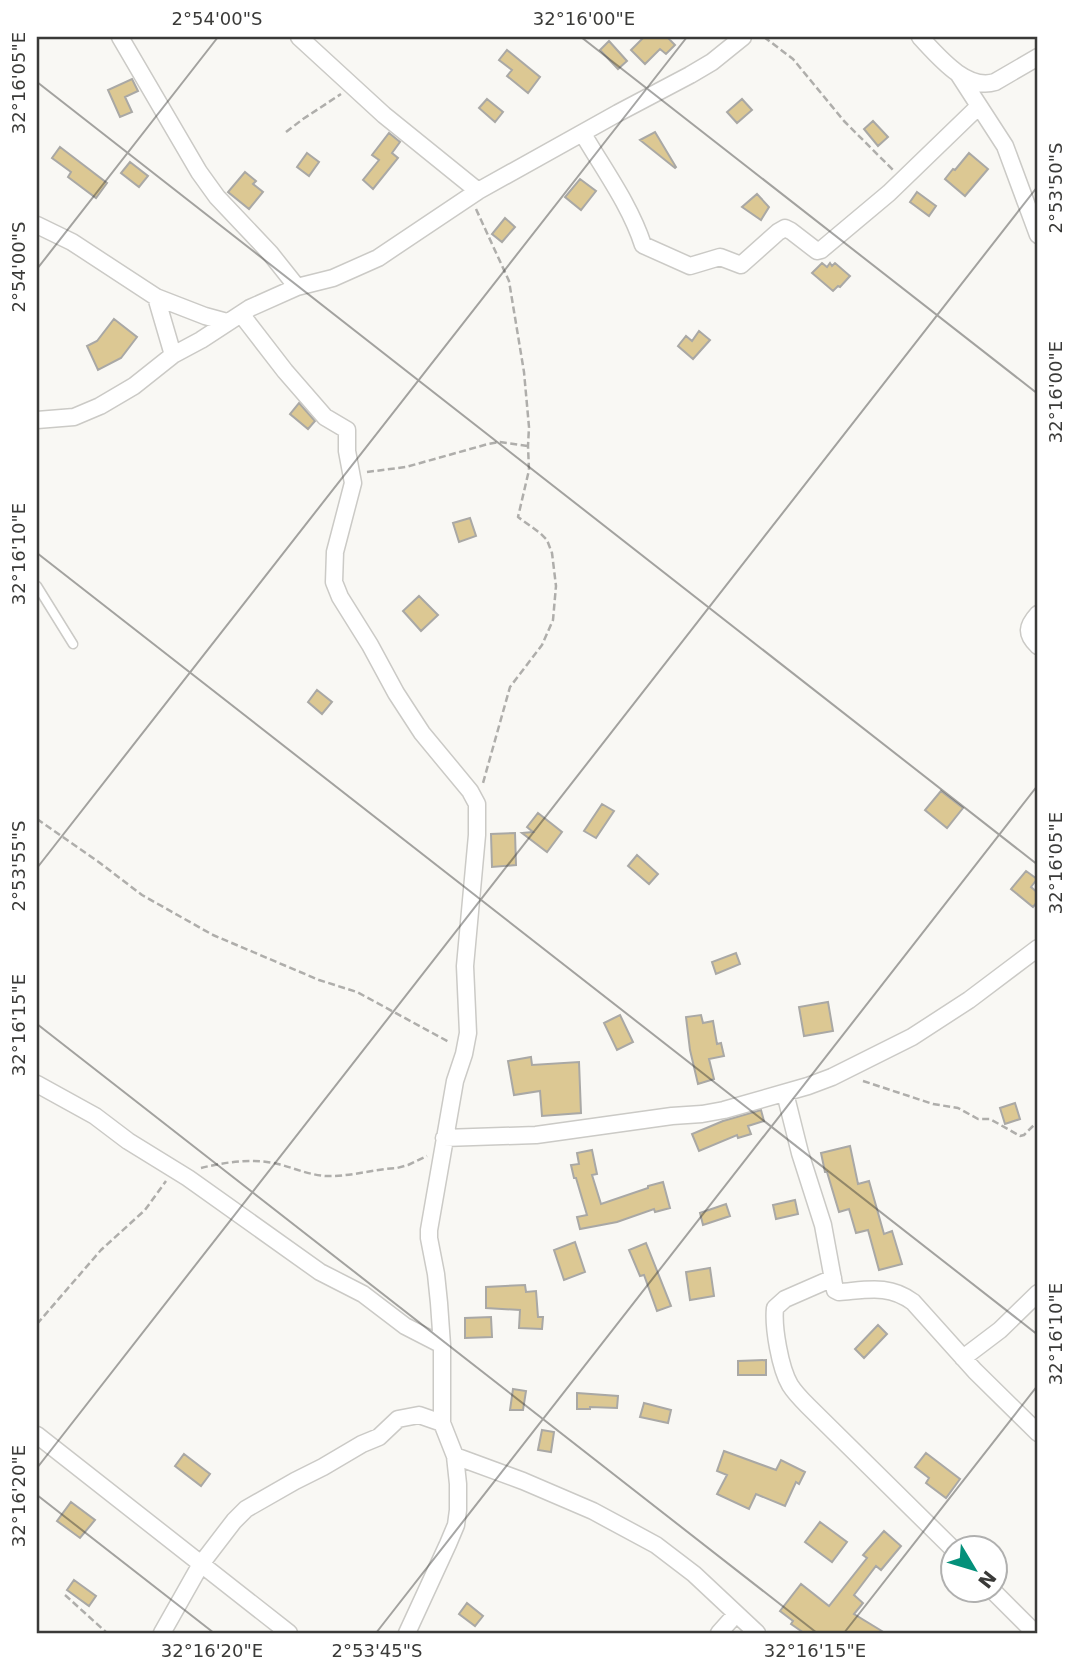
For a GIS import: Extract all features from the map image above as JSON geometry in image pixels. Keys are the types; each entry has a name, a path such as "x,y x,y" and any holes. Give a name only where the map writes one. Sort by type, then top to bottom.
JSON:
{"street":[{"path":"120,37 199,172 217,197 270,253 297,288"},
{"path":"299,37 475,194"},
{"path":"37,420 74,417 100,406 135,386 173,355 234,318 276,296 333,278 379,258 475,194 712,62 743,37"},
{"path":"920,37 959,75 1005,146 1038,234"},
{"path":"959,75 974,83 988,84 1038,57"},
{"path":"583,134 619,192 643,245 690,266 720,257 743,264 786,228 819,251 904,179 979,106"},
{"path":"37,225 72,242 156,297 205,316 234,318 325,417 347,430 347,452 353,483 335,552 334,582 396,693 422,733 471,791 477,804 477,835 465,965 468,1033 443,1143 429,1238 436,1275 442,1345 442,1423 455,1456 458,1484 456,1525 407,1633"},
{"path":"156,297 173,355"},
{"path":"1038,614 1029,632 1031,640 1038,646"},
{"path":"443,1143 536,1135 702,1114 808,1086 912,1037 1038,948"},
{"path":"37,1084 95,1116 128,1141 181,1173 320,1272 363,1294 405,1326 442,1345"},
{"path":"785,1093 800,1153 823,1225 835,1289 839,1292 887,1289 906,1297 1038,1433"},
{"path":"833,1278 785,1299 775,1308 777,1338 785,1373 790,1385 808,1406 939,1535"},
{"path":"963,1358 1000,1330 1038,1293"},
{"path":"162,1633 201,1564 234,1521 247,1509 379,1437 398,1419 419,1415 442,1423"},
{"path":"37,1435 289,1633"},
{"path":"455,1456 593,1511 656,1545 694,1574 757,1633"},
{"path":"1006,1604 1035,1633"},
{"path":"719,1633 737,1614"}],"lane":[{"path":"37,586 73,644"}],"path":[{"path":"764,37 793,59 844,121 904,179"},
{"path":"286,132 353,87"},
{"path":"475,194 509,281 524,372 529,427 529,470 518,517 547,540 552,554 556,586 553,620 542,645 510,687 477,804"},
{"path":"352,474 407,467 500,442 528,446"},
{"path":"37,819 142,895 213,935 319,980 357,992 465,1050"},
{"path":"839,1073 933,1104 958,1108 978,1119 990,1119 1020,1136 1038,1121"},
{"path":"37,1324 101,1250 145,1210 172,1176 254,1161 331,1176 408,1166 443,1143"},
{"path":"65,1595 107,1633"}],"building":[{"path":"644,37 672,37 669,39 675,45 666,54 660,49 645,64 631,50"},
{"path":"609,41 627,61 618,69 600,50"},
{"path":"507,50 540,77 528,93 507,76 512,70 499,60"},
{"path":"132,79 138,91 125,97 132,112 120,117 108,90"},
{"path":"487,99 503,112 495,122 479,108"},
{"path":"742,99 752,110 737,123 727,112"},
{"path":"873,121 888,137 878,146 864,129"},
{"path":"655,132 676,167 675,168 640,140"},
{"path":"389,133 400,142 392,153 398,158 373,189 363,180 379,160 372,155"},
{"path":"60,147 107,183 96,198 68,177 71,172 52,158"},
{"path":"307,153 319,162 309,176 297,167"},
{"path":"969,153 988,169 965,196 945,179"},
{"path":"130,162 148,176 139,187 121,173"},
{"path":"245,172 256,181 253,184 263,192 249,209 228,192"},
{"path":"580,179 596,191 581,210 565,197"},
{"path":"917,192 936,206 929,216 910,202"},
{"path":"757,194 769,207 761,220 742,207"},
{"path":"505,218 515,227 502,242 492,234"},
{"path":"822,263 827,267 830,263 832,266 835,263 850,276 833,291 812,273"},
{"path":"114,319 137,337 121,358 98,370 87,346 97,341"},
{"path":"699,331 710,340 693,359 678,346 686,336 692,341"},
{"path":"299,403 315,421 308,429 290,414"},
{"path":"470,518 476,536 459,542 453,523"},
{"path":"419,596 438,615 421,631 403,611"},
{"path":"317,690 332,702 322,714 308,702"},
{"path":"941,791 963,808 947,828 925,810"},
{"path":"602,804 614,811 596,838 584,831"},
{"path":"538,813 562,832 547,852 522,833 533,832 527,827"},
{"path":"515,833 516,865 492,867 491,834"},
{"path":"637,855 658,874 649,884 628,866"},
{"path":"1026,871 1037,879 1031,887 1038,893 1038,901 1033,907 1011,889"},
{"path":"736,953 740,964 716,974 712,962"},
{"path":"828,1002 833,1031 804,1036 799,1007"},
{"path":"620,1015 633,1042 617,1050 604,1023"},
{"path":"701,1015 703,1023 713,1021 717,1044 721,1043 724,1056 709,1059 714,1079 698,1084 686,1017"},
{"path":"531,1057 532,1065 579,1062 581,1113 542,1116 540,1091 514,1095 508,1061"},
{"path":"1015,1103 1020,1119 1005,1124 1000,1108"},
{"path":"761,1110 764,1121 748,1126 751,1134 738,1138 737,1135 699,1151 692,1134"},
{"path":"850,1146 858,1184 869,1181 884,1234 892,1231 902,1264 879,1270 868,1230 856,1233 849,1209 839,1212 821,1153"},
{"path":"592,1150 597,1174 592,1175 601,1204 663,1182 670,1208 655,1212 654,1209 617,1222 580,1229 577,1217 587,1215 571,1165 579,1164 577,1153"},
{"path":"795,1200 798,1214 776,1219 773,1205"},
{"path":"726,1204 730,1216 703,1225 700,1213"},
{"path":"575,1242 585,1272 564,1280 554,1250"},
{"path":"646,1243 671,1306 657,1311 644,1275 640,1276 629,1250"},
{"path":"710,1268 714,1296 690,1300 686,1272"},
{"path":"525,1285 526,1292 536,1291 538,1317 543,1317 542,1329 519,1328 520,1310 486,1308 486,1287"},
{"path":"491,1317 492,1337 465,1338 465,1318"},
{"path":"878,1325 887,1334 864,1358 855,1349"},
{"path":"766,1360 766,1375 738,1375 738,1361"},
{"path":"513,1389 526,1391 523,1410 510,1410"},
{"path":"577,1393 618,1396 617,1408 577,1409"},
{"path":"644,1403 671,1410 668,1423 640,1417"},
{"path":"542,1430 554,1432 551,1452 538,1450"},
{"path":"724,1451 776,1470 781,1460 805,1472 799,1484 796,1482 785,1506 756,1494 749,1509 717,1494 727,1475 717,1471"},
{"path":"926,1453 960,1479 946,1498 926,1483 929,1478 915,1467"},
{"path":"184,1454 210,1474 201,1486 175,1466"},
{"path":"71,1502 95,1520 80,1538 57,1521"},
{"path":"820,1522 847,1542 832,1562 805,1542"},
{"path":"884,1531 901,1546 881,1570 876,1566 854,1595 863,1603 854,1614 885,1633 804,1633 791,1624 793,1621 780,1611 801,1584 829,1606 867,1558 863,1555"},
{"path":"74,1580 96,1596 89,1606 67,1590"},
{"path":"467,1603 483,1616 475,1626 459,1614"}]}
